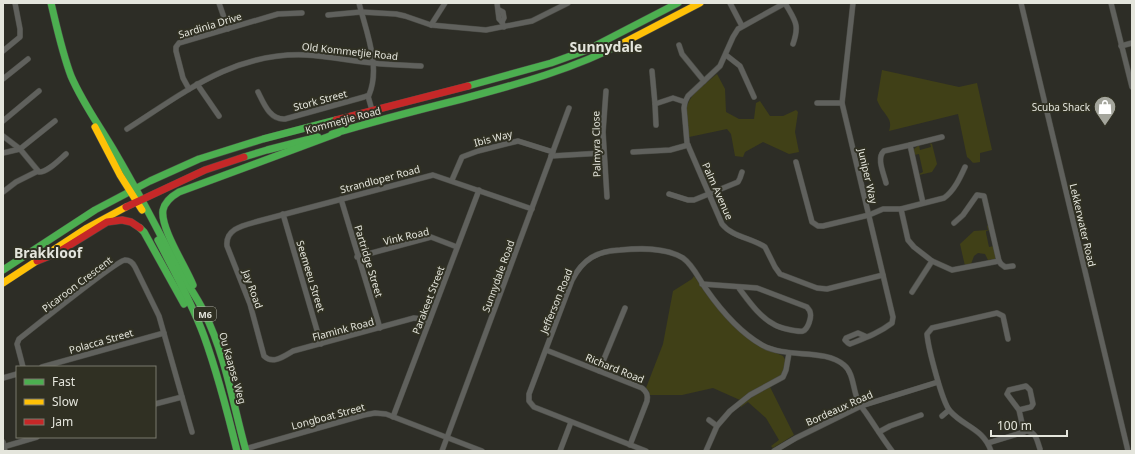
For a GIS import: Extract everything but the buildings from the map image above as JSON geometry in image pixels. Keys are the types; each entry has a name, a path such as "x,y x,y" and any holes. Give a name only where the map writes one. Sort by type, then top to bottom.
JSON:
{"main road":[{"name":"M6","path":"51,3 57,34 72,77 89,110 94,126 120,175 133,189"},
{"name":"M6","path":"55,3 64,56"},
{"name":"Kommetjie Road","path":"3,270 95,210 133,189 198,159 262,139 372,112 506,76 571,56 587,50 678,3"},
{"name":"Kommetjie Road","path":"3,283 87,228 139,200 205,170 267,150 338,133 375,121 515,85 578,64 603,54 700,3"},
{"path":"204,312 191,280 164,225 162,219 166,201 179,192 338,133"},
{"name":"Ou Kaapse Weg","path":"133,189 204,312 217,345 230,389 236,420 245,450"},
{"name":"Ou Kaapse Weg","path":"139,200 180,283 208,346 237,451"},
{"path":"37,261 57,253 107,222 121,219 134,223 144,232 188,312 199,326"}],"street":[{"path":"3,51 20,36 15,3"},
{"path":"219,3 228,29"},
{"path":"359,3 374,63 372,85 368,96 375,121"},
{"path":"431,25 445,3"},
{"path":"498,3 498,13 503,24"},
{"path":"328,15 361,12 402,15 431,25 482,30 503,24 538,19 568,3"},
{"path":"730,3 742,26"},
{"path":"655,104 673,98 685,102 688,96 720,66 733,37 742,26 785,3 797,27 797,33 793,44"},
{"name":"Juniper Way","path":"853,3 842,103 893,315 893,321 890,325 867,337"},
{"name":"Lekkerwater Road","path":"1020,3 1128,451"},
{"path":"1111,3 1132,87"},
{"name":"Sardinia Drive","path":"189,89 176,51 177,45 182,42 278,14 302,13"},
{"path":"1121,46 1132,43"},
{"path":"679,45 682,54 704,81"},
{"name":"Old Kommetjie Road","path":"127,128 211,76 238,65 270,56 307,55 374,63 421,66"},
{"path":"726,55 740,66 754,97"},
{"path":"3,79 28,59"},
{"path":"652,70 656,125"},
{"path":"197,84 219,116"},
{"path":"3,121 39,91"},
{"name":"Palmyra Close","path":"606,91 603,122 603,153 606,197"},
{"name":"Stork Street","path":"258,92 269,112 274,117 280,119 285,119 368,96"},
{"name":"Palm Avenue","path":"685,102 684,117 688,145 708,195 724,226 734,233 755,241 765,247 777,270 782,274 812,287 823,290 883,276"},
{"path":"817,103 842,103"},
{"name":"Sunnydale Road","path":"442,451 569,108"},
{"path":"3,153 20,149 55,121"},
{"path":"3,136 20,149 38,171"},
{"path":"886,183 880,158 881,154 942,137"},
{"name":"Ibis Way","path":"452,180 462,158 478,151 519,141 552,154"},
{"path":"633,152 670,150 688,145"},
{"path":"910,145 923,203"},
{"path":"552,154 603,153"},
{"path":"3,192 16,182 38,171 41,172 47,169 66,154"},
{"path":"796,162 812,222 818,226 826,226 883,210 901,209 944,198 955,186 965,167"},
{"path":"669,194 691,200 708,195 738,182 742,172"},
{"name":"Strandloper Road","path":"232,231 283,214 430,175 436,175 452,180 532,209"},
{"name":"Parakeet Street","path":"394,417 479,190"},
{"path":"954,223 965,214 977,195 984,196 999,261 1005,267 1013,266"},
{"name":"Partridge Street","path":"340,199 380,328"},
{"path":"901,209 908,240 914,247 932,261 952,270 999,261"},
{"name":"Seemeeu Street","path":"283,214 321,344"},
{"name":"Jay Road","path":"232,231 227,237 227,246 250,304 264,356"},
{"name":"Vink Road","path":"358,257 431,237 457,247"},
{"name":"Jefferson Road","path":"646,451 534,407 529,401 529,394 572,280 580,267 597,254 610,250 644,248 669,253 685,260 713,298 751,337 770,349 789,353 823,356 836,360 844,365 848,370 857,400 892,451"},
{"name":"Picaroon Crescent","path":"23,366 17,344 19,339 98,278 126,260 131,262 135,267 155,307 164,333 192,432"},
{"path":"912,292 932,261"},
{"path":"702,284 757,288 806,307 810,310 811,314 807,328 800,331 786,329 775,325 751,304 738,287"},
{"path":"599,371 625,308"},
{"path":"991,451 988,443 976,429 956,417 946,406 938,382 927,336 931,329 997,313 1003,316 1008,339"},
{"name":"Flamink Road","path":"264,356 269,359 276,360 293,351 414,318 429,322"},
{"name":"Polacca Street","path":"46,366 164,333"},
{"name":"Richard Road","path":"546,350 642,388 647,394 647,402 630,445"},
{"path":"706,451 717,426 730,411 757,391 781,379 786,370 789,353"},
{"path":"3,378 16,374"},
{"name":"Bordeaux Road","path":"774,451 796,438 862,406 938,382"},
{"path":"1019,410 1031,407 1033,404 1030,390 1026,386 1009,390 1007,392 1007,396 1019,410 1024,432"},
{"path":"156,404 182,396"},
{"path":"942,416 949,410"},
{"name":"Longboat Street","path":"245,450 369,414 382,414 394,417 482,451"},
{"path":"879,432 890,426 921,415"},
{"path":"709,420 717,426"},
{"path":"560,451 572,422"},
{"path":"988,443 1024,432 1031,432 1035,434 1040,449"},
{"path":"4,447 34,438"}],"shaded area":[{"path":"882,70 959,87 977,83 992,150 980,153 980,162 973,163 967,157 958,114 889,131 890,121 877,100"},
{"path":"717,74 725,89 726,112 739,119 754,119 756,103 760,101 770,116 783,116 796,110 798,112 795,132 799,152 789,154 763,142 745,152 743,157 735,156 731,134 727,129 689,137 686,113 689,101 700,88"},
{"path":"930,143 932,144 937,164 932,172 919,175 923,172 919,154 914,155 914,149 919,145 920,150 931,147"},
{"path":"989,225 990,230 986,231 986,233 989,247 994,246 996,256 995,259 988,260 985,254 978,253 974,256 971,264 965,266 960,244 974,231 988,230 987,226"},
{"path":"694,276 712,301 760,346 783,356 786,361 781,376 740,400 713,388 682,395 650,395 646,388 663,344 673,291 692,279"},
{"path":"770,387 794,435 773,448 771,446 779,440 766,418 748,402 741,407 740,406 755,394"}],"traffic: fast":[{"path":"51,3 71,76 154,222 175,263 201,306 212,329 224,363 246,451"},
{"path":"468,86 551,63 587,50 678,3"},
{"path":"332,134 545,75 606,52 625,42"},
{"path":"3,270 95,210 150,181 199,159 263,139 336,120"},
{"path":"193,285 165,227 163,210 169,199 179,192 338,133"},
{"path":"244,157 318,137"},
{"path":"140,228 144,232 184,304"},
{"path":"158,240 188,299 204,336 222,393 237,451"}],"traffic: slow":[{"path":"625,42 700,3"},
{"path":"95,127 120,175 142,210"},
{"path":"3,283 87,228 126,207"}],"traffic: jam":[{"path":"336,120 468,86"},
{"path":"126,207 205,170 244,157"},
{"path":"37,261 57,253 107,222 122,220 131,222 140,228"}],"place":[{"name":"Scuba Shack","path":"1105,126"}],"district":[{"name":"Sunnydale","path":"606,46"},
{"name":"Brakkloof","path":"48,252"}]}
